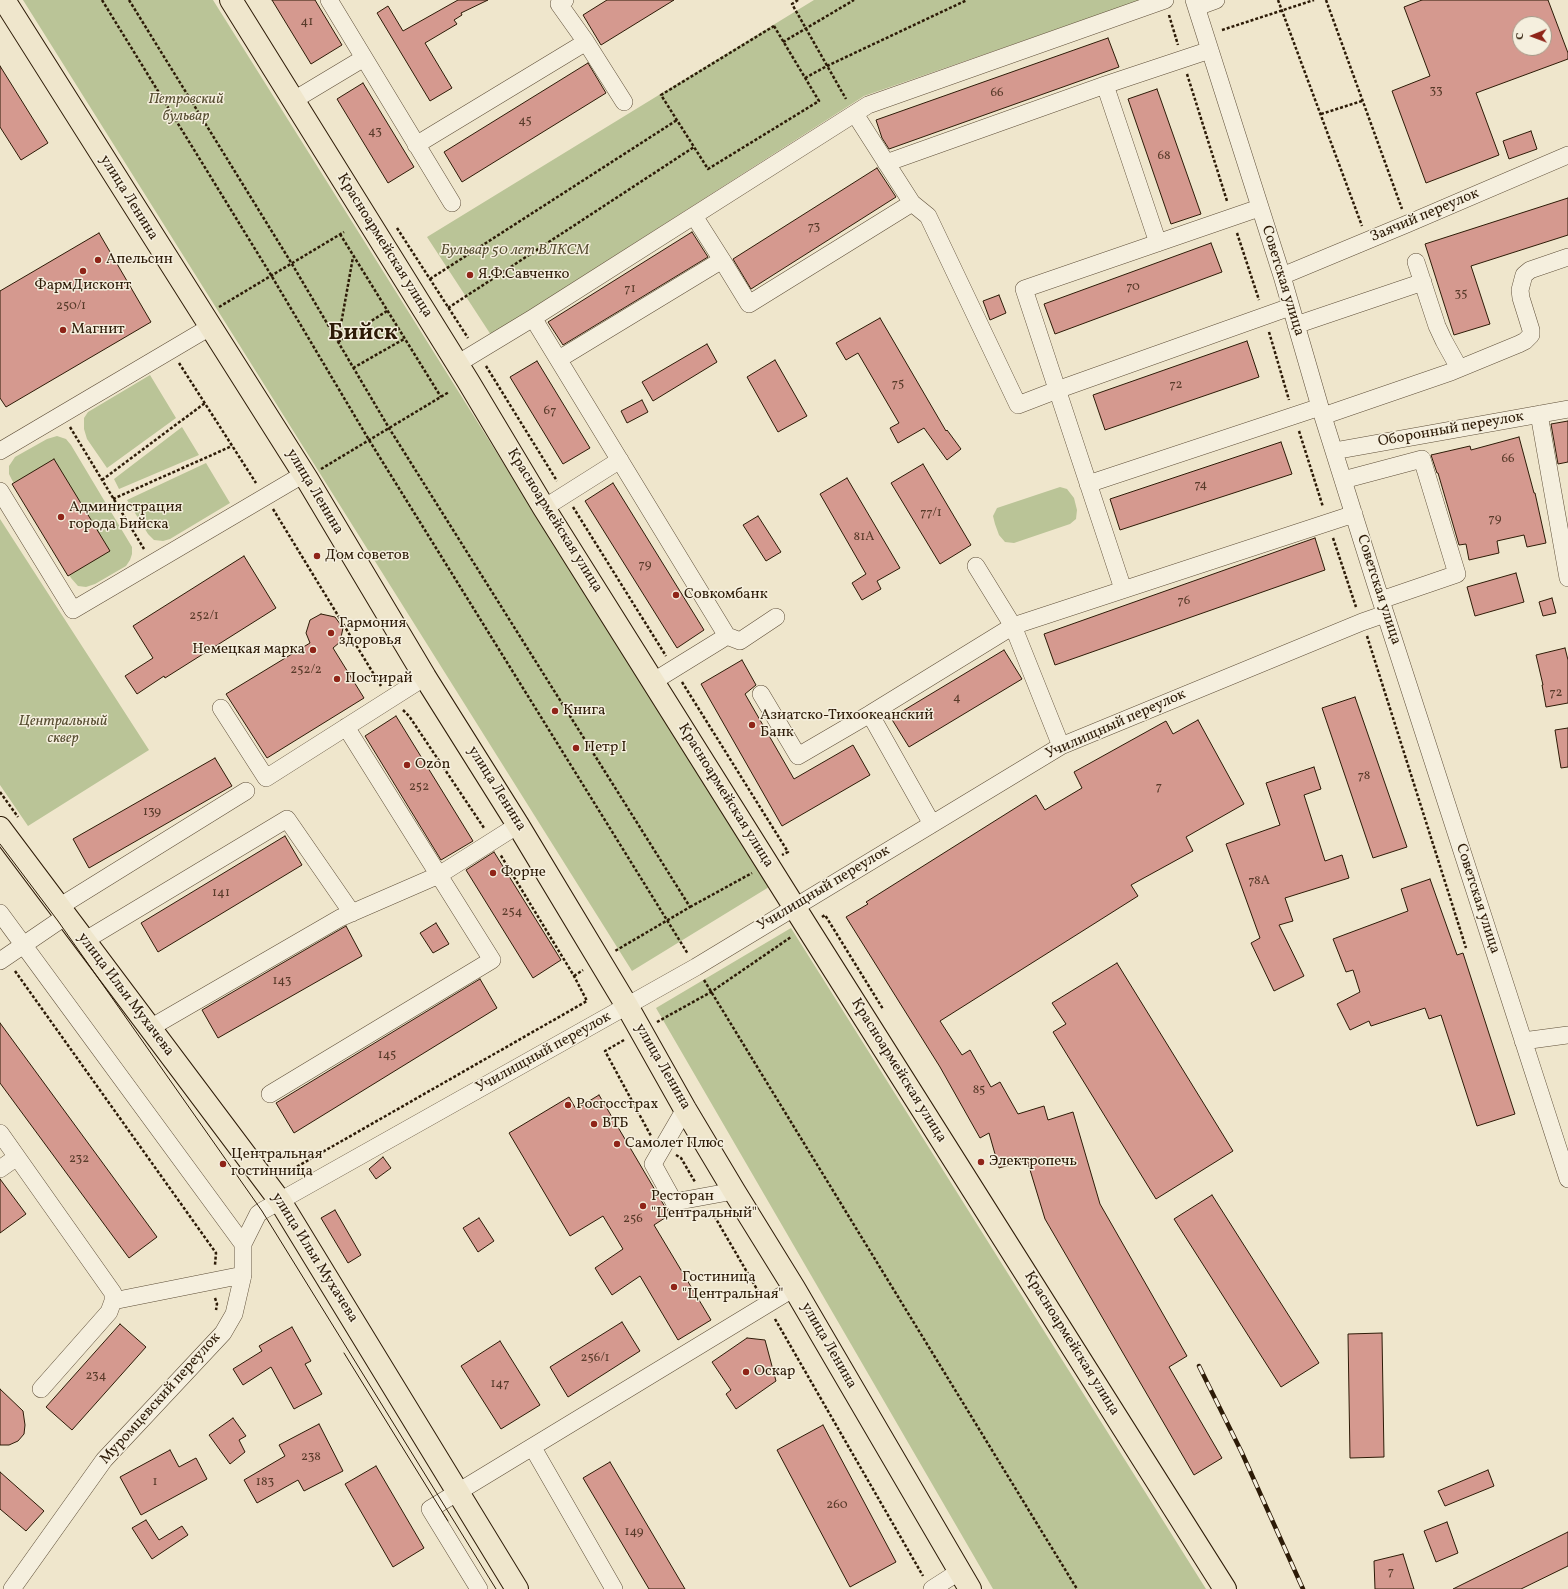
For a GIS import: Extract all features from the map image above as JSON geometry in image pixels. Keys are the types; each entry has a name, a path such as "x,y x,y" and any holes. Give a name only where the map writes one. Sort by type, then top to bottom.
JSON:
{"main road":[{"name":"улица Ленина","path":"4,0 304,474 425,677 518,825 600,960 734,1191 794,1288 965,1580"},
{"name":"Красноармейская улица","path":"231,0 457,364 544,508 1225,1589"},
{"name":"улица Ильи Мухачева","path":"0,828 280,1201 517,1589"}],"street":[{"path":"329,0 452,203"},
{"path":"457,364 533,318 868,105 1164,0"},
{"path":"1195,4 1216,0"},
{"path":"561,1 624,102"},
{"name":"Советская улица","path":"1195,4 1282,276 1322,412 1383,607 1568,1178"},
{"path":"416,145 586,42"},
{"path":"886,163 1105,85 1210,50"},
{"path":"294,100 364,58"},
{"path":"1105,85 1158,243"},
{"path":"855,114 912,203 928,216 1018,405 1290,307"},
{"name":"Заячий переулок","path":"1282,276 1568,155"},
{"path":"694,216 749,304 912,203"},
{"path":"1123,589 1024,289 1260,208"},
{"path":"1088,484 1294,416 1322,412 1460,368 1520,344 1531,335 1531,330 1520,298 1520,290 1524,275 1530,270 1568,257"},
{"path":"559,359 722,260"},
{"path":"1416,262 1439,331 1451,355 1460,368"},
{"path":"1296,325 1423,282"},
{"path":"533,318 727,636 740,640 776,617"},
{"path":"0,451 210,327"},
{"name":"Оборонный переулок","path":"1334,451 1568,409"},
{"path":"1539,414 1568,578"},
{"name":"Училищный переулок","path":"280,1201 696,967 1061,746 1362,622 1383,607 1457,574 1422,459 1343,480"},
{"path":"544,508 620,460"},
{"path":"0,491 73,610 304,474"},
{"path":"761,694 798,756 870,714 1013,626 1354,514"},
{"path":"976,566 1013,626 1061,746"},
{"path":"654,681 727,636"},
{"path":"221,708 266,778 425,677"},
{"path":"870,714 932,824"},
{"path":"270,1094 492,960 346,727"},
{"path":"0,962 23,946 63,912 246,791"},
{"path":"84,941 287,819 352,913"},
{"path":"150,1028 340,918 439,875 518,825"},
{"path":"0,913 243,1244"},
{"path":"1523,1041 1568,1035"},
{"path":"686,1109 653,1164 674,1202 734,1191"},
{"path":"0,1133 113,1294 113,1301 109,1312 41,1388"},
{"path":"0,1169 17,1157"},
{"name":"Муромцевский переулок","path":"12,1589 104,1460 223,1333 234,1314 243,1275 243,1244 258,1214 280,1201"},
{"path":"113,1301 243,1275"},
{"path":"479,1589 430,1509 533,1448 794,1288"},
{"path":"533,1448 614,1589"},
{"path":"932,1589 965,1580"}],"path":[{"path":"102,0 271,275 369,440 668,921 1077,1589"},
{"path":"129,0 292,264 389,428 690,908 574,976"},
{"path":"798,0 792,4 855,114"},
{"path":"783,42 854,0"},
{"path":"805,78 827,66 967,0"},
{"path":"1164,0 1264,316 1327,522 1376,663 1466,948"},
{"path":"1278,0 1368,240"},
{"path":"1222,30 1314,0"},
{"path":"1326,0 1407,224"},
{"path":"774,26 805,78 819,101 708,169 661,95 774,26"},
{"path":"1321,114 1362,101"},
{"path":"430,279 677,120"},
{"path":"448,308 694,147"},
{"path":"396,225 488,369"},
{"path":"231,300 344,232"},
{"path":"340,234 441,397"},
{"path":"338,342 353,257"},
{"path":"338,342 387,311"},
{"path":"353,368 404,339"},
{"path":"171,350 265,497"},
{"path":"329,464 449,392"},
{"path":"102,480 205,403"},
{"path":"62,415 153,563"},
{"path":"113,499 232,446"}],"green space":[{"name":"Петровский бульвар","path":"23,0 213,0 769,887 632,971"},
{"name":"Бульвар 50 лет ВЛКСМ","path":"814,0 1141,0 864,96 491,335 427,237"},
{"path":"150,375 176,418 107,468 87,439 84,429 84,418 88,412"},
{"path":"182,427 199,455 119,489 114,479"},
{"path":"57,436 66,439 71,445 132,547 132,554 126,566 95,584 86,587 78,586 71,578 9,474 9,466 15,457 47,439"},
{"path":"206,463 230,503 170,539 163,541 154,540 148,534 127,500"},
{"path":"1060,487 1067,489 1074,498 1077,510 1076,519 1070,524 1014,543 1005,542 999,535 993,516 997,508"},
{"name":"Центральный сквер","path":"0,519 149,750 28,826 0,785"},
{"path":"791,928 1206,1589 993,1589 656,1008"}],"building":[{"path":"272,0 315,0 342,45 311,64"},
{"path":"458,0 488,0 461,13 462,15 454,20 457,24 425,43 452,88 430,101 377,13 388,6 403,31"},
{"path":"607,0 674,0 601,45 583,15"},
{"path":"1422,0 1548,0 1568,53 1568,59 1476,93 1499,155 1426,183 1392,91 1430,76 1404,7"},
{"path":"1108,38 1119,67 889,149 882,138 876,120"},
{"path":"588,63 606,93 462,182 444,152"},
{"path":"0,66 48,143 21,160 0,127"},
{"path":"363,83 414,167 388,183 337,99"},
{"path":"1157,89 1201,214 1171,224 1128,99"},
{"path":"1531,131 1537,149 1509,159 1503,141"},
{"path":"877,168 896,197 751,289 733,259"},
{"path":"1568,198 1568,235 1471,266 1490,324 1454,335 1425,244"},
{"path":"692,232 708,257 563,345 548,322"},
{"path":"99,233 151,322 6,407 0,398 0,291"},
{"path":"1211,243 1222,272 1055,334 1044,304"},
{"path":"999,295 1006,313 990,320 983,301"},
{"path":"880,318 946,431 947,430 961,449 947,460 924,428 898,443 890,428 899,423 858,353 846,360 836,343"},
{"path":"1247,341 1259,377 1105,430 1093,395"},
{"path":"707,344 717,362 653,401 642,382"},
{"path":"775,360 807,416 778,432 747,377"},
{"path":"537,361 590,448 563,464 510,377"},
{"path":"642,400 648,412 627,423 621,411"},
{"path":"1568,421 1568,462 1558,464 1551,424"},
{"path":"1519,437 1535,493 1546,543 1527,547 1524,535 1497,541 1499,553 1469,560 1466,544 1459,545 1438,473 1431,455 1470,446 1471,450"},
{"path":"1281,442 1292,474 1120,530 1110,499"},
{"name":"Администрация города Бийска","path":"54,459 110,551 68,576 12,484"},
{"path":"923,464 971,545 940,564 891,483"},
{"path":"847,478 900,568 877,581 881,589 862,600 852,583 866,574 820,494"},
{"path":"613,483 704,630 677,648 585,501"},
{"path":"758,516 781,552 766,561 743,525"},
{"path":"1315,538 1325,570 1055,665 1044,634"},
{"path":"244,556 276,608 137,694 125,676 153,658 133,626"},
{"path":"1516,573 1524,602 1475,616 1467,587"},
{"path":"1552,598 1556,613 1543,616 1539,602"},
{"path":"321,614 335,617 343,628 340,642 333,648 364,698 267,758 226,694 310,643 306,633 310,620"},
{"path":"1565,648 1568,660 1568,703 1546,707 1543,685 1536,655"},
{"path":"1004,650 1022,679 909,747 891,718"},
{"path":"742,660 756,685 745,694 794,779 853,745 870,775 782,826 701,684"},
{"path":"1355,697 1407,847 1373,858 1322,708"},
{"path":"396,716 473,841 441,860 365,736"},
{"path":"1198,720 1244,804 1186,837 1193,851 1131,885 1138,896 940,1021 962,1055 970,1050 991,1087 1000,1082 1018,1114 1044,1106 1048,1120 1073,1112 1100,1204 1187,1356 1169,1367 1222,1458 1194,1475 1045,1219 1027,1160 999,1168 989,1133 980,1138 940,1067 846,917 868,904 866,902 1036,795 1045,810 1082,788 1074,772 1166,721 1173,734"},
{"path":"1568,728 1568,767 1561,768 1555,730"},
{"path":"215,758 232,786 89,868 73,839"},
{"path":"1314,767 1321,789 1304,795 1325,861 1342,855 1349,878 1285,898 1293,921 1279,925 1304,976 1274,991 1251,943 1260,938 1226,844 1280,825 1266,783"},
{"path":"285,836 302,865 158,952 141,923"},
{"path":"494,852 561,960 533,978 466,870"},
{"path":"1430,879 1457,955 1463,953 1515,1114 1477,1126 1441,1015 1429,1019 1425,1008 1371,1026 1369,1021 1350,1030 1337,1004 1360,992 1353,970 1346,972 1333,939 1408,911 1401,889"},
{"path":"436,923 449,944 433,953 420,933"},
{"path":"346,926 362,956 218,1038 202,1010"},
{"path":"1117,963 1233,1151 1156,1199 1053,1032 1066,1024 1052,1003"},
{"path":"480,979 497,1008 294,1133 276,1103"},
{"path":"0,1023 157,1237 129,1258 0,1083"},
{"path":"599,1095 665,1207 671,1214 654,1225 711,1320 678,1340 640,1276 612,1295 595,1268 623,1249 603,1216 570,1236 509,1133 569,1097 576,1109"},
{"path":"383,1157 391,1168 376,1179 369,1169"},
{"path":"0,1179 26,1214 0,1233"},
{"path":"1212,1195 1319,1363 1281,1387 1174,1219"},
{"path":"335,1210 361,1255 348,1263 321,1218"},
{"path":"479,1218 494,1241 478,1252 463,1228"},
{"path":"622,1322 640,1351 568,1397 550,1367"},
{"path":"120,1324 146,1347 72,1430 46,1407"},
{"path":"292,1327 311,1361 305,1364 322,1394 294,1409 271,1367 243,1385 233,1369 262,1351 259,1346"},
{"path":"1382,1333 1384,1457 1350,1458 1348,1334"},
{"name":"Оскар","path":"747,1338 765,1340 776,1381 736,1409 726,1394 731,1390 712,1362"},
{"path":"500,1341 540,1405 501,1429 461,1366"},
{"path":"0,1389 23,1411 25,1425 24,1434 18,1441 9,1445 0,1445"},
{"path":"233,1418 246,1436 239,1440 245,1452 230,1464 209,1435"},
{"path":"319,1424 343,1471 304,1491 298,1480 257,1503 244,1480 285,1456 279,1445"},
{"path":"823,1425 896,1562 850,1587 777,1450"},
{"path":"170,1450 179,1467 196,1458 207,1479 141,1515 120,1477"},
{"path":"610,1462 685,1589 649,1589 583,1478"},
{"path":"376,1466 424,1548 393,1567 345,1484"},
{"path":"1488,1470 1494,1486 1445,1506 1438,1491"},
{"path":"0,1472 44,1511 26,1531 0,1509"},
{"path":"146,1520 159,1540 182,1526 188,1535 152,1559 132,1528"},
{"path":"1447,1522 1458,1553 1436,1562 1424,1531"},
{"path":"1568,1532 1568,1566 1521,1589 1453,1589"},
{"path":"1403,1554 1414,1589 1375,1589 1374,1561"}],"tram line":[{"path":"0,844 58,921 262,1211 496,1589"},
{"path":"344,1353 448,1521"}],"railway":[{"path":"1199,1366 1242,1453 1303,1589"}],"place":[{"name":"Апельсин","path":"98,260"},
{"name":"ФармДисконт","path":"83,271"},
{"name":"Я.Ф.Савченко","path":"470,275"},
{"name":"Магнит","path":"63,330"},
{"name":"Администрация города Бийска","path":"61,517"},
{"name":"Дом советов","path":"317,556"},
{"name":"Совкомбанк","path":"676,595"},
{"name":"Гармония здоровья","path":"331,633"},
{"name":"Немецкая марка","path":"313,650"},
{"name":"Постирай","path":"337,679"},
{"name":"Книга","path":"555,711"},
{"name":"Азиатско-Тихоокеанский Банк","path":"752,725"},
{"name":"Петр I","path":"576,748"},
{"name":"Ozon","path":"407,765"},
{"name":"Форне","path":"493,873"},
{"name":"Росгосстрах","path":"568,1105"},
{"name":"ВТБ","path":"594,1124"},
{"name":"Самолет Плюс","path":"617,1144"},
{"name":"Электропечь","path":"981,1162"},
{"name":"Центральная гостинница","path":"223,1164"},
{"name":"Ресторан \"Центральный\"","path":"643,1206"},
{"name":"Гостиница \"Центральная\"","path":"674,1287"},
{"name":"Оскар","path":"746,1372"}],"district":[{"name":"Бийск","path":"363,335"}]}
